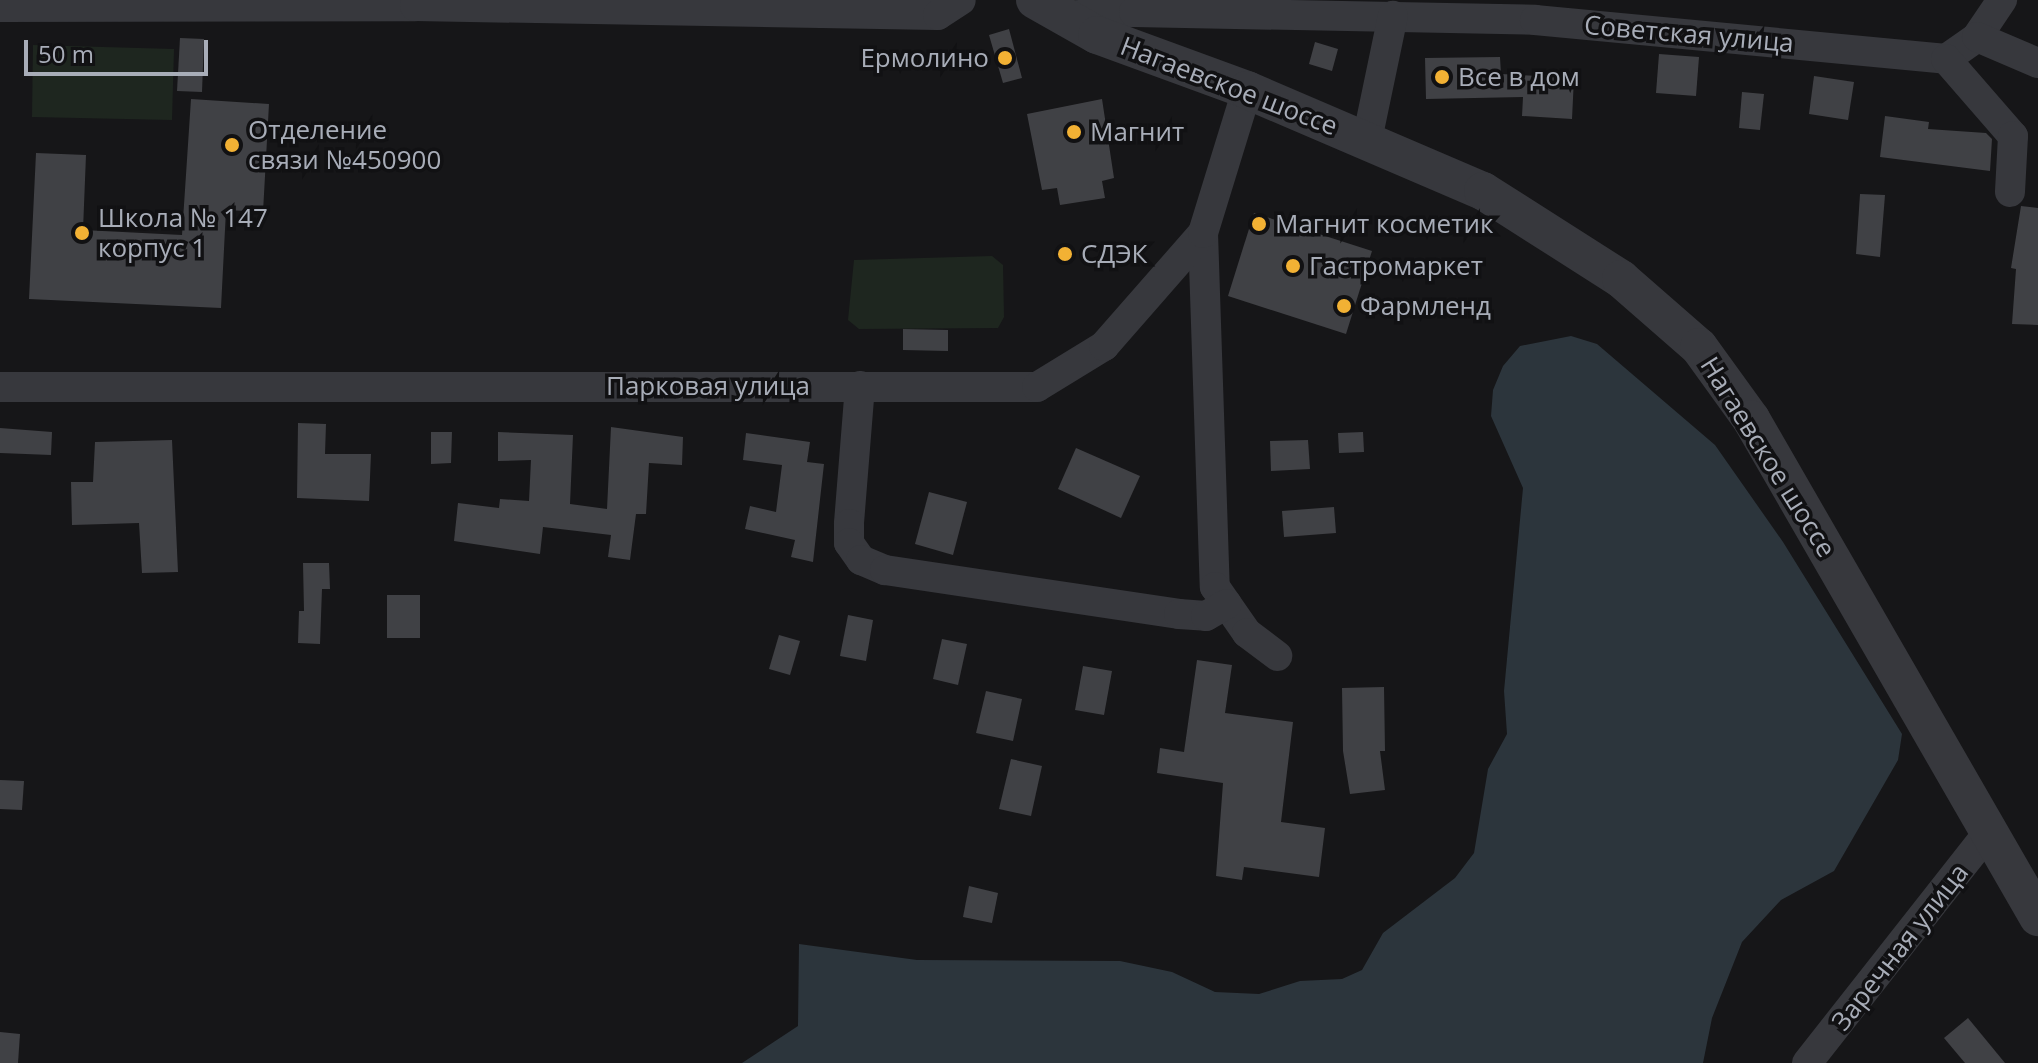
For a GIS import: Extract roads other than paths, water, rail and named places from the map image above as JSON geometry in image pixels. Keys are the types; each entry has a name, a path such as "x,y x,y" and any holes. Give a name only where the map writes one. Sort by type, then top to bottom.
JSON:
{"street":[{"path":"0,7 415,3 938,15 961,0"},
{"path":"2002,0 1977,37 1946,59 2013,136 2010,192"},
{"name":"Советская улица","path":"1048,8 1535,20 1946,59"},
{"name":"Нагаевское шоссе","path":"1048,8 1097,35 1247,90 1483,191 1554,232 1621,279 1699,347 1751,419 1991,829 2033,895"},
{"path":"1367,140 1393,16"},
{"path":"1977,37 2038,63"},
{"name":"Парковая улица","path":"0,387 1037,387 1104,346 1203,233 1247,90"},
{"path":"1203,233 1215,587 1247,633 1277,656"},
{"path":"860,386 849,533 861,560 885,570 1179,614 1206,616 1227,604"},
{"name":"Заречная улица","path":"1807,1063 1991,829"}],"place":[{"name":"Ермолино","path":"1005,58"},
{"name":"Все в дом","path":"1442,77"},
{"name":"Магнит","path":"1074,132"},
{"name":"Отделение связи №450900","path":"232,145"},
{"name":"Магнит косметик","path":"1259,224"},
{"name":"Школа № 147 корпус 1","path":"82,233"},
{"name":"СДЭК","path":"1065,254"},
{"name":"Гастромаркет","path":"1293,266"},
{"name":"Фармленд","path":"1344,306"}]}
